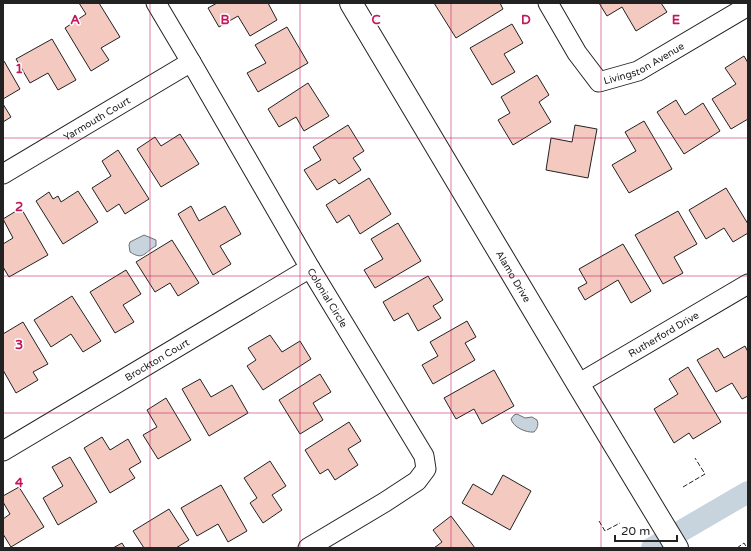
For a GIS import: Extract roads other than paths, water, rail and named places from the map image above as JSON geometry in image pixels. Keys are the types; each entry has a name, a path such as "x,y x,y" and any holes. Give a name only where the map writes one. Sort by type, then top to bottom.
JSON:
{"main road":[{"name":"Alamo Drive","path":"351,3 677,548"}],"street":[{"name":"Colonial Circle","path":"156,3 310,268 424,456 426,469 417,481 308,548"},
{"name":"Livingston Avenue","path":"548,3 577,53 599,82 638,71 748,6"},
{"name":"Yarmouth Court","path":"3,174 191,62"},
{"name":"Brockton Court","path":"3,451 310,268"},
{"name":"Rutherford Drive","path":"578,384 748,284"}],"waterway":[{"path":"652,548 748,492"}]}
